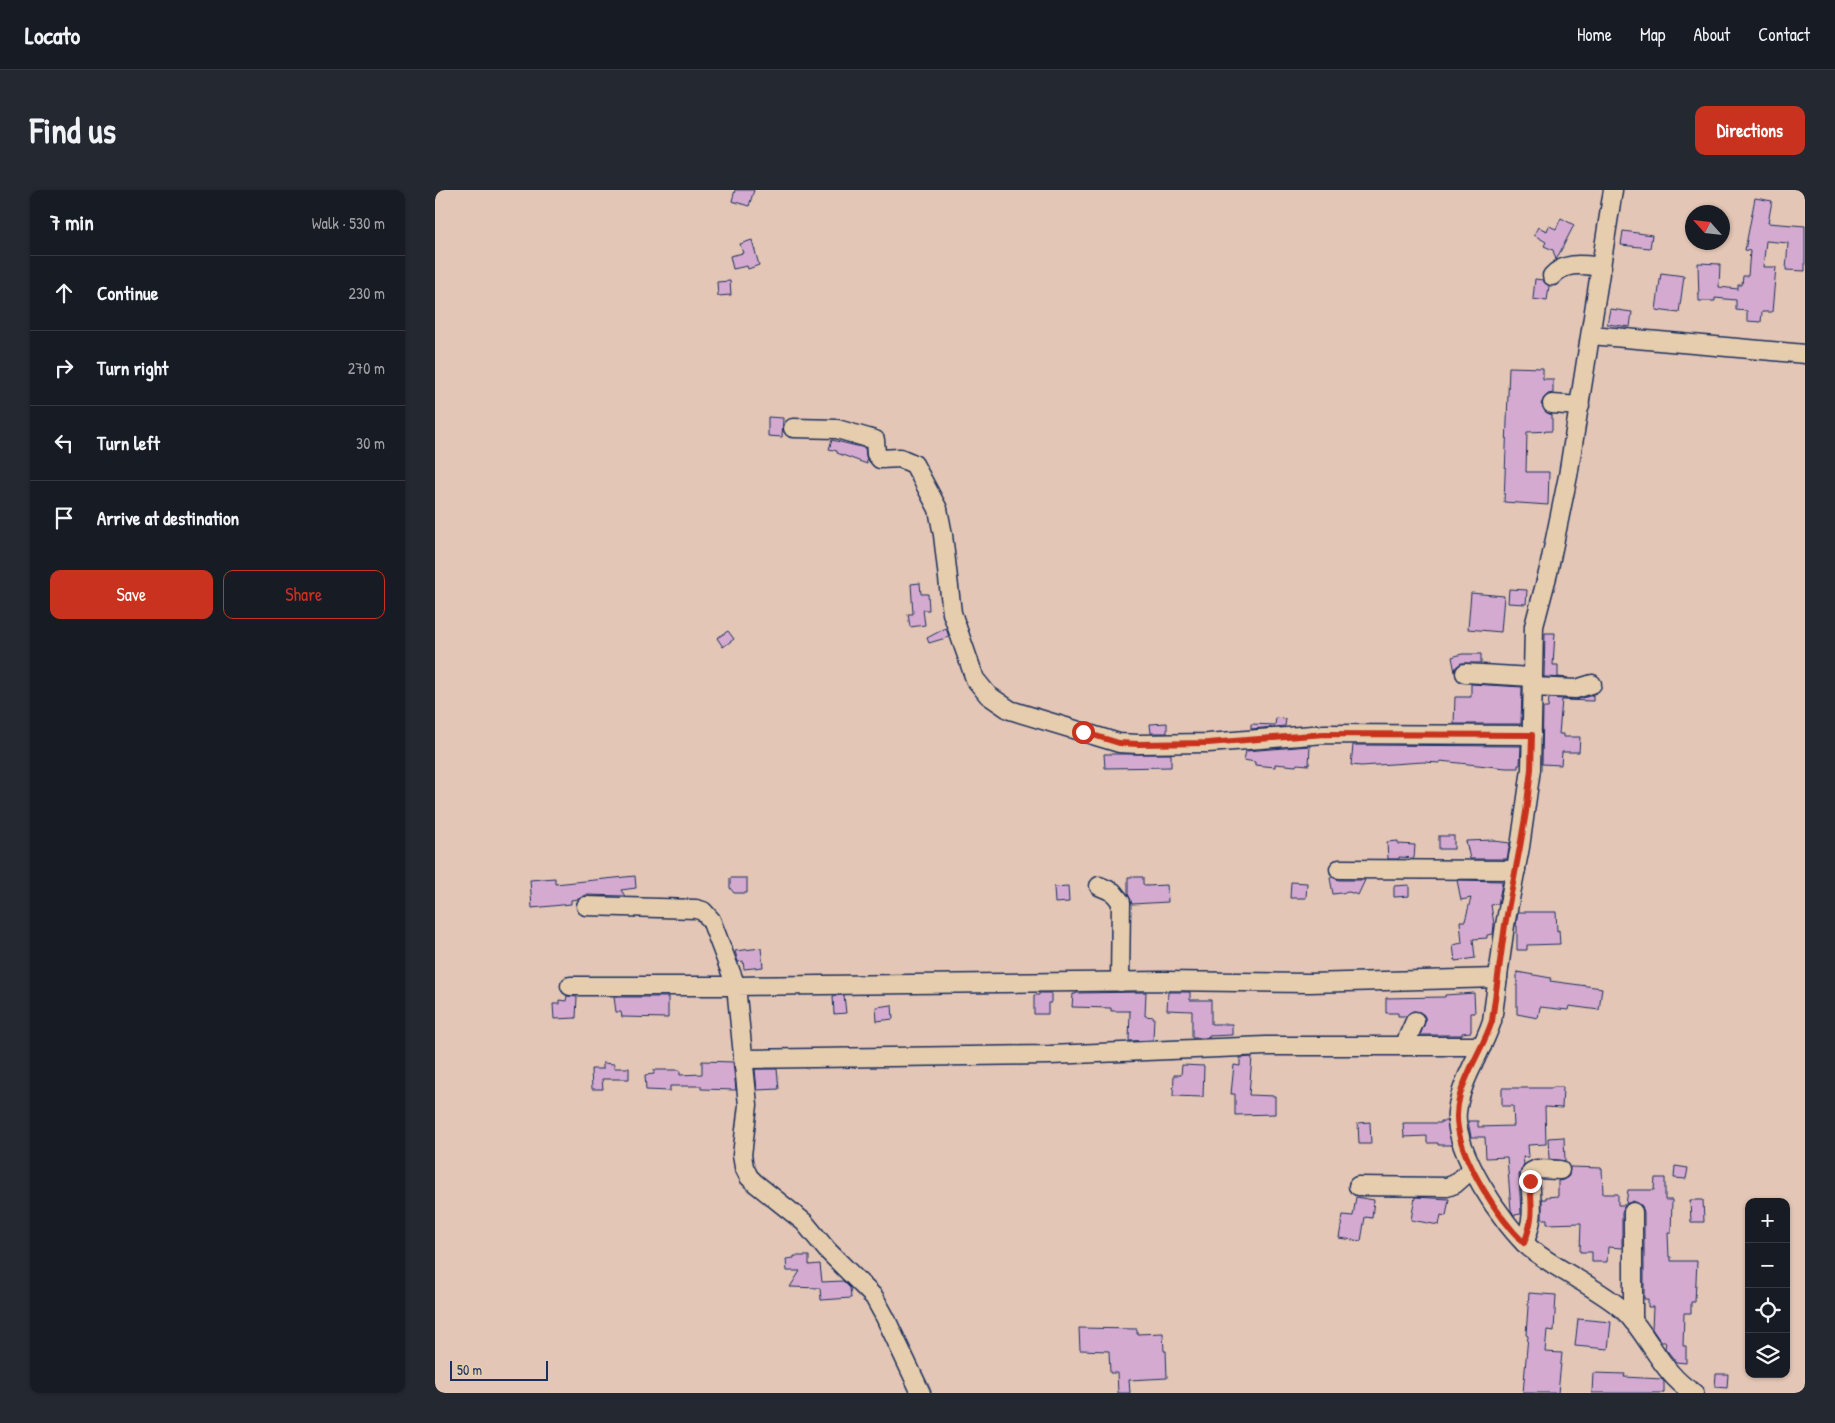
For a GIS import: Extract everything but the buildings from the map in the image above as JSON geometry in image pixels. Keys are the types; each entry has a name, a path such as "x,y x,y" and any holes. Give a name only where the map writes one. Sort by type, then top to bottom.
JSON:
{"street":[{"path":"1613,190 1568,476 1548,573 1534,626 1532,735 1528,794 1505,925 1492,1021 1468,1072 1460,1095 1457,1114 1460,1140 1472,1169 1511,1230 1524,1243 1557,1267 1588,1285 1617,1306 1633,1321 1680,1384 1693,1393"},
{"path":"1552,276 1565,266 1583,264 1602,267"},
{"path":"1591,335 1805,354"},
{"path":"1552,404 1580,406"},
{"path":"793,428 837,429 875,440 876,454 880,459 900,458 914,464 938,509 952,613 975,679 988,694 1010,710 1119,743 1138,744 1208,743 1325,734 1532,735"},
{"path":"1465,673 1576,689 1592,684"},
{"path":"1339,869 1516,870"},
{"path":"1099,886 1113,892 1121,902 1121,982"},
{"path":"586,906 695,909 703,911 711,920 737,986 748,1105 742,1155 744,1167 749,1177 804,1222 827,1250 874,1297 921,1393"},
{"path":"570,986 1211,981 1309,983 1498,978"},
{"path":"1404,1046 1415,1021"},
{"path":"743,1059 1050,1056 1267,1046 1481,1046"},
{"path":"1358,1186 1447,1187 1455,1184 1472,1169"},
{"path":"1524,1243 1532,1216 1531,1172 1537,1169 1560,1170"},
{"path":"1633,1212 1633,1321"}],"route":[{"path":"1083,732 1119,743 1138,744 1208,743 1325,734 1532,735 1531,769 1526,812 1505,925 1492,1021 1468,1072 1460,1095 1457,1114 1460,1140 1472,1169 1511,1230 1524,1243 1532,1216 1530,1181"}]}
